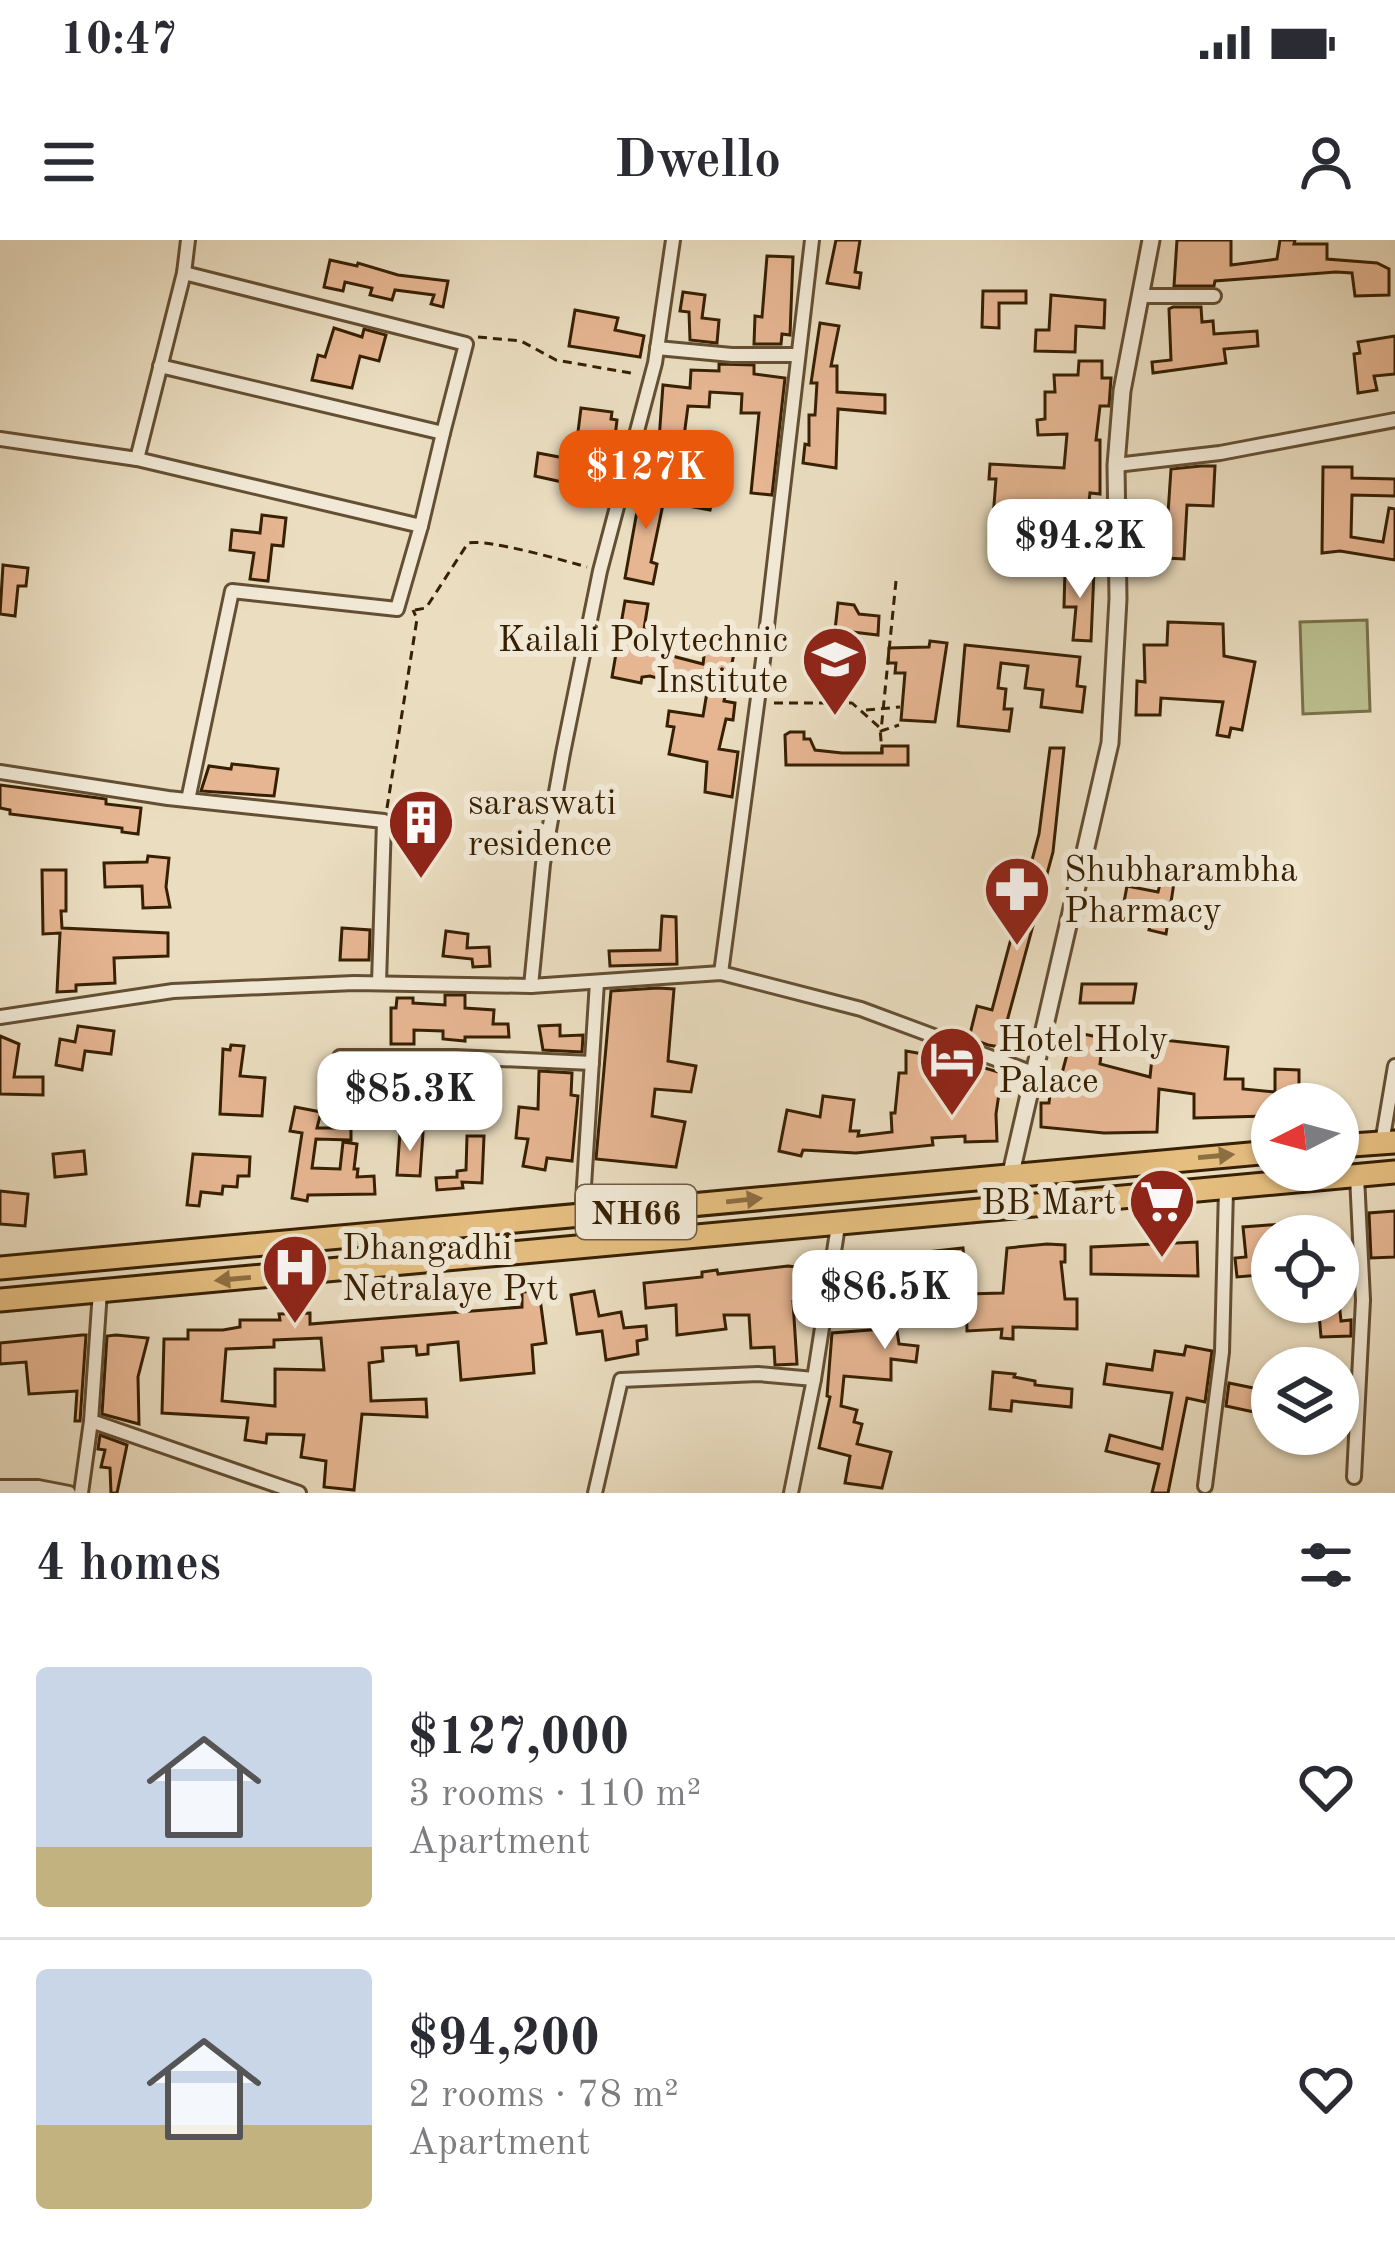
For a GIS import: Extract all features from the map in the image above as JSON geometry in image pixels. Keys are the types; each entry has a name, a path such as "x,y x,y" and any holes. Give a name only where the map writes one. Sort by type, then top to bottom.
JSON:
{"highway":[{"name":"NH66","path":"0,1268 1251,1154"},
{"name":"NH66","path":"1359,1176 1395,1172"},
{"name":"NH66","path":"0,1300 1251,1187"}],"street":[{"path":"136,459 184,273 188,240"},
{"path":"531,986 543,864 599,571 657,348 673,240"},
{"path":"721,973 812,240"},
{"path":"1012,1209 1011,1173 1109,743 1118,598 1115,465 1122,391 1151,240"},
{"path":"184,273 466,344 397,609 232,591 188,800"},
{"path":"1141,296 1214,296"},
{"path":"657,348 732,356 798,355"},
{"path":"160,366 443,433"},
{"path":"1115,465 1220,453 1395,420"},
{"path":"0,439 136,459 421,526"},
{"path":"0,772 188,800 384,821 379,983"},
{"path":"0,1017 173,991 379,983 531,986 721,973 861,1009 1033,1073"},
{"path":"583,1217 597,982"},
{"path":"337,1108 340,1057 592,1064"},
{"path":"1388,1142 1395,1066"},
{"path":"1205,1486 1222,1352 1226,1189"},
{"path":"1354,1478 1364,1300 1358,1191"},
{"path":"791,1493 838,1226"},
{"path":"81,1493 100,1291"},
{"path":"595,1493 621,1380 758,1374 814,1379"},
{"path":"91,1421 299,1493"},
{"path":"0,1487 69,1493"}],"path":[{"path":"466,344 476,337 521,341 556,360 651,376"},
{"path":"397,609 426,608 468,543 483,540 599,571"},
{"path":"882,753 896,580"},
{"path":"384,821 417,619 413,610"},
{"path":"757,703 841,702 864,710 900,707"},
{"path":"864,710 881,731"},
{"path":"881,731 899,725"}],"green space":[{"path":"1367,620 1370,711 1303,714 1300,622"}],"building":[{"path":"836,240 860,240 855,272 861,273 859,288 827,283"},
{"path":"1177,240 1231,240 1231,265 1277,259 1280,240 1327,244 1327,259 1377,263 1389,269 1389,295 1355,296 1352,273 1336,272 1174,286"},
{"path":"767,256 793,257 790,335 782,334 781,344 754,344 755,316 762,317"},
{"path":"330,260 448,281 443,307 431,304 434,295 395,290 392,300 370,295 372,288 345,282 343,291 324,287"},
{"path":"983,291 1026,291 1026,303 999,303 999,328 982,327"},
{"path":"683,292 705,295 702,318 719,320 717,343 690,340 689,312 680,311"},
{"path":"1051,295 1105,300 1104,328 1076,326 1075,352 1035,351 1036,330 1049,330"},
{"path":"1201,307 1202,322 1213,321 1214,334 1257,331 1258,346 1224,349 1226,363 1153,373 1152,362 1171,360 1169,309"},
{"path":"575,310 618,318 615,330 644,336 640,357 569,346"},
{"path":"820,323 839,326 831,366 837,366 837,392 885,395 885,413 838,409 836,468 803,463 805,444 809,445 809,415 815,415 817,383 811,383"},
{"path":"334,328 362,337 364,329 386,335 379,361 360,356 352,388 312,380 318,355 325,357"},
{"path":"1395,336 1395,374 1374,376 1377,390 1358,393 1354,354 1360,353 1358,342"},
{"path":"1079,361 1102,361 1102,378 1111,378 1109,406 1100,406 1096,440 1100,440 1100,494 1090,493 1087,518 1023,508 1022,520 993,518 996,479 989,479 990,464 1064,468 1067,434 1038,435 1037,420 1045,419 1045,392 1055,392 1054,375 1078,375"},
{"path":"719,364 754,365 754,374 785,378 772,495 751,493 759,413 741,413 742,394 710,392 709,407 688,406 683,444 659,440 663,385 690,388 691,370 719,371"},
{"path":"581,408 612,412 611,419 617,420 615,437 578,432"},
{"path":"538,453 612,467 610,484 572,480 571,484 535,476"},
{"path":"698,454 723,458 710,510 688,506"},
{"path":"1215,466 1213,506 1187,505 1184,559 1165,558 1171,469"},
{"path":"1323,467 1352,467 1352,478 1395,479 1395,496 1352,495 1351,537 1383,542 1389,508 1395,509 1395,560 1340,551 1322,553"},
{"path":"643,478 667,485 651,562 657,564 653,584 625,578"},
{"path":"262,515 286,518 283,546 272,545 268,581 250,579 254,553 230,550 232,530 260,533"},
{"path":"3,565 28,568 26,586 18,586 15,616 0,614"},
{"path":"1065,570 1094,571 1091,641 1073,640 1076,607 1064,607"},
{"path":"625,601 648,604 644,629 667,634 663,651 676,657 703,664 706,640 736,644 724,701 735,703 733,720 726,719 719,749 738,752 732,797 705,792 707,762 669,754 674,727 667,726 669,711 703,716 707,692 650,676 642,677 641,683 612,677"},
{"path":"838,603 854,605 859,614 879,616 878,635 835,630"},
{"path":"1168,622 1223,624 1224,656 1255,662 1242,730 1231,728 1229,737 1217,735 1223,702 1161,698 1160,715 1136,715 1137,681 1145,682 1144,645 1167,645"},
{"path":"930,641 947,643 935,722 901,720 905,673 895,673 896,663 888,663 889,648 929,647"},
{"path":"965,645 1080,657 1077,686 1085,687 1082,712 1041,707 1043,690 1025,688 1028,666 1001,663 998,688 1006,689 1004,709 1012,709 1009,731 958,726"},
{"path":"804,732 804,739 810,739 815,750 882,753 882,746 908,746 908,765 786,765 785,735"},
{"name":"Shubharambha Pharmacy","path":"1050,748 1064,748 1053,852 1000,1047 988,1045 969,1038 977,1006 992,1010 1039,834"},
{"path":"232,764 278,769 274,796 201,791 209,766 231,769"},
{"path":"0,785 141,808 138,834 10,814 0,808"},
{"path":"148,856 169,858 170,907 143,908 142,886 105,887 104,863 147,862"},
{"path":"42,870 66,870 62,928 168,933 168,956 114,958 115,983 76,985 76,991 57,992 60,933 43,934"},
{"path":"1161,880 1174,883 1166,934 1149,930 1154,908 1124,902 1127,886 1158,892"},
{"path":"662,916 676,917 677,964 610,966 609,951 660,950"},
{"path":"342,928 370,930 369,960 340,960"},
{"path":"446,931 468,934 467,948 489,947 490,966 473,967 472,959 443,956"},
{"path":"1082,984 1136,984 1133,1003 1080,1003"},
{"path":"674,989 668,1061 696,1066 691,1092 655,1089 652,1116 685,1122 676,1167 596,1159 611,991"},
{"path":"445,995 465,995 465,1008 494,1010 493,1024 508,1024 509,1037 465,1037 465,1041 443,1039 443,1031 414,1030 414,1044 391,1044 391,1008 396,1008 397,998 445,1005"},
{"path":"560,1025 560,1036 583,1035 582,1052 543,1050 539,1026"},
{"path":"78,1026 114,1031 111,1054 85,1051 82,1070 56,1065 60,1039 75,1042"},
{"path":"1073,1032 1103,1038 1100,1064 1150,1077 1154,1039 1228,1047 1225,1079 1243,1079 1243,1089 1251,1090 1251,1116 1194,1118 1194,1094 1159,1089 1157,1132 1041,1127 1041,1103 1049,1103 1052,1076 1061,1077"},
{"path":"0,1036 19,1044 14,1077 43,1077 43,1095 0,1094"},
{"path":"231,1045 244,1046 240,1076 265,1078 262,1116 220,1114 223,1049 230,1050"},
{"path":"906,1051 929,1055 929,1066 970,1071 971,1064 1002,1073 997,1141 965,1142 965,1136 932,1138 933,1145 856,1153 803,1150 801,1156 779,1151 787,1110 820,1117 823,1096 854,1100 850,1131 859,1131 858,1136 892,1132 891,1113 895,1113 899,1073 906,1073"},
{"path":"459,1068 472,1068 471,1078 487,1077 485,1108 437,1106 438,1093 412,1092 414,1069 459,1073"},
{"path":"1275,1069 1299,1070 1299,1083 1275,1083"},
{"path":"539,1071 572,1073 571,1095 578,1096 572,1161 547,1158 545,1170 523,1166 528,1139 516,1138 519,1107 538,1109"},
{"path":"295,1107 321,1112 317,1128 351,1128 351,1140 316,1139 312,1168 340,1169 343,1142 357,1144 354,1169 358,1169 357,1177 374,1176 375,1194 308,1195 307,1201 292,1198 302,1133 290,1131"},
{"path":"400,1132 423,1133 420,1176 397,1175"},
{"path":"467,1136 484,1136 482,1183 462,1182 463,1188 437,1190 436,1178 457,1177 457,1171 466,1170"},
{"path":"84,1151 86,1174 55,1177 53,1154"},
{"path":"193,1154 250,1157 249,1176 238,1176 237,1187 223,1186 222,1194 201,1192 199,1206 187,1205"},
{"path":"0,1191 28,1194 25,1226 0,1224"},
{"path":"1395,1211 1395,1257 1371,1258 1369,1213"},
{"path":"1251,1226 1251,1276 1237,1277 1235,1258 1246,1257 1243,1227"},
{"name":"BB Mart","path":"1197,1242 1198,1276 1091,1274 1091,1247"},
{"path":"1065,1245 1065,1262 1061,1262 1065,1299 1077,1299 1077,1329 1013,1327 1013,1339 1001,1338 1002,1329 967,1331 966,1294 1003,1293 1007,1248"},
{"path":"963,1248 967,1293 934,1297 936,1318 895,1318 899,1344 918,1346 916,1362 891,1359 891,1380 844,1376 841,1406 857,1410 854,1422 862,1424 857,1444 891,1452 882,1488 845,1483 850,1456 819,1448 830,1397 832,1333 884,1329 877,1280 900,1277 899,1255"},
{"path":"788,1266 813,1269 812,1290 817,1292 815,1308 793,1302 797,1364 775,1365 774,1347 751,1348 749,1315 724,1315 726,1329 677,1335 676,1305 646,1308 644,1283 702,1277 702,1272 717,1270 718,1274"},
{"path":"539,1291 546,1343 532,1345 534,1373 461,1380 458,1342 428,1345 428,1354 417,1355 416,1346 382,1348 383,1361 369,1363 371,1401 426,1399 427,1417 362,1414 354,1490 324,1487 326,1461 301,1457 304,1435 267,1434 266,1443 245,1440 248,1418 162,1413 164,1339 188,1339 188,1330 240,1327 240,1320 280,1320 279,1314 310,1313 310,1324 522,1307 522,1292","holes":["321,1338 324,1370 275,1369 275,1406 222,1401 226,1349"]},
{"path":"594,1291 599,1316 621,1312 624,1328 646,1326 647,1339 637,1341 638,1354 606,1360 602,1331 577,1334 571,1295"},
{"path":"1320,1323 1351,1323 1351,1336 1321,1337"},
{"path":"86,1335 80,1421 75,1421 77,1391 29,1394 26,1362 0,1364 0,1343"},
{"path":"107,1336 148,1338 138,1377 139,1424 102,1414"},
{"path":"1186,1346 1212,1351 1205,1402 1187,1398 1168,1493 1152,1493 1159,1464 1106,1451 1110,1435 1162,1449 1172,1393 1104,1384 1107,1364 1152,1370 1155,1351 1184,1355"},
{"path":"993,1372 1015,1374 1035,1385 1072,1389 1071,1407 1012,1401 1011,1411 990,1409"},
{"path":"1229,1383 1251,1388 1251,1411 1226,1406"},
{"path":"100,1435 127,1445 117,1493 111,1493 110,1468 101,1467 105,1450 98,1449"}],"place":[{"name":"Kailali Polytechnic Institute","path":"835,718"},
{"name":"saraswati residence","path":"421,881"},
{"name":"Shubharambha Pharmacy","path":"1017,948"},
{"name":"Hotel Holy Palace","path":"952,1118"},
{"name":"BB Mart","path":"1162,1260"},
{"name":"Dhangadhi Netralaye Pvt","path":"295,1326"}]}
